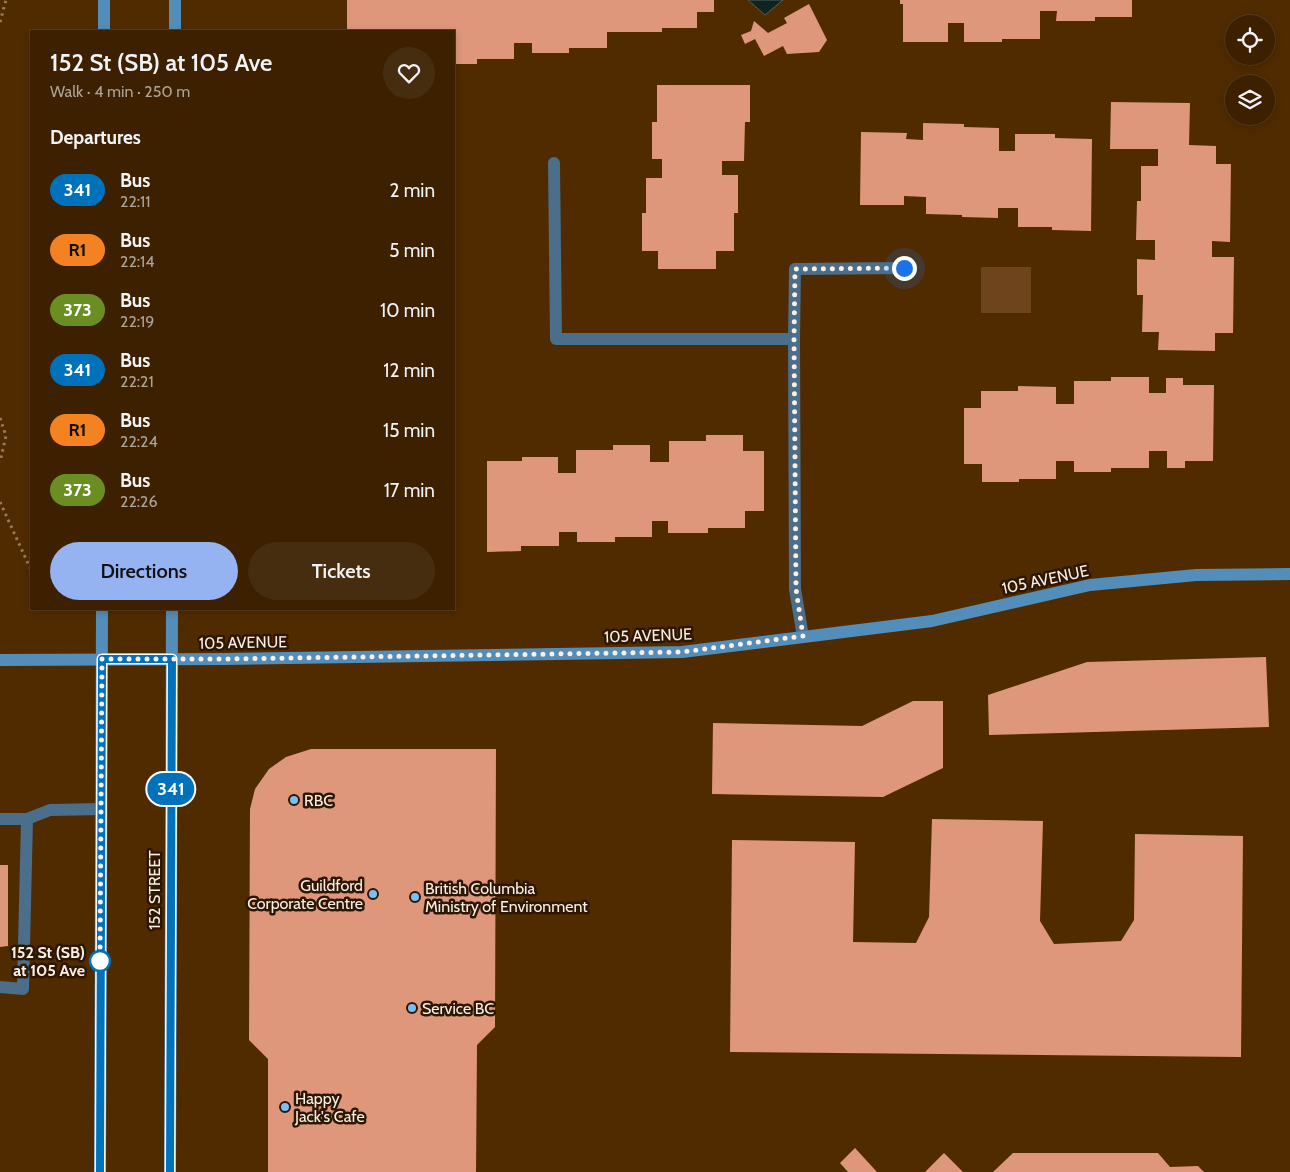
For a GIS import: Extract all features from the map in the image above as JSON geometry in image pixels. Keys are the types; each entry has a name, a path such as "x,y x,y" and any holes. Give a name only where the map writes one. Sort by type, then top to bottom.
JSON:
{"street":[{"path":"104,0 104,30"},
{"path":"175,0 175,30"},
{"name":"105 AVENUE","path":"0,660 682,652 932,621 1090,585 1196,575 1290,574"},
{"path":"100,1172 102,610"},
{"name":"152 STREET","path":"170,1172 172,610"}],"lane":[{"path":"554,163 556,339 794,339"},
{"path":"803,636 796,589 795,269 904,268"},
{"path":"0,819 27,818 50,810 101,809"},
{"path":"0,987 23,989 27,818"}],"path":[{"path":"0,22 6,0"},
{"path":"0,418 6,436 0,462"},
{"path":"0,502 30,568"}],"shaded area":[{"path":"981,267 1031,267 1031,313 981,313"}],"water":[{"path":"748,0 783,0 765,15"}],"building":[{"path":"347,0 714,0 714,12 697,12 697,28 662,28 662,32 607,32 607,48 569,48 569,53 532,53 532,43 514,43 514,59 477,59 477,64 455,64 455,30 347,30"},
{"path":"900,0 1132,0 1132,17 1095,17 1095,21 1056,21 1057,11 1040,11 1040,39 964,42 964,23 948,23 948,42 903,42 903,4 900,4"},
{"path":"809,4 827,40 819,52 787,54 783,46 764,56 755,39 745,44 741,35 751,31 754,21 768,33 787,23 784,18"},
{"path":"657,85 750,85 750,122 745,122 744,161 722,161 722,175 738,175 738,213 734,213 734,251 716,251 716,269 658,269 658,251 642,251 642,213 646,213 646,178 662,178 662,159 652,159 652,122 657,122"},
{"path":"1111,102 1190,103 1189,145 1216,146 1216,164 1231,164 1230,242 1212,241 1212,257 1234,257 1233,333 1215,333 1215,351 1158,350 1159,332 1142,332 1143,295 1137,295 1137,259 1155,260 1155,240 1136,240 1137,201 1141,201 1141,166 1158,166 1158,149 1110,149"},
{"path":"923,123 964,124 964,127 999,128 999,151 1015,151 1015,134 1055,134 1055,138 1092,139 1091,231 1052,230 1052,227 1018,227 1018,208 998,208 998,218 926,214 926,197 904,196 904,205 860,205 861,132 907,133 906,139 923,140"},
{"path":"1111,377 1149,377 1149,393 1166,393 1166,378 1183,378 1183,385 1214,385 1213,461 1185,461 1185,468 1167,468 1167,451 1149,451 1149,468 1111,468 1111,472 1074,472 1074,461 1056,461 1056,479 1019,479 1019,482 982,482 982,464 964,464 964,408 981,408 981,391 1018,391 1018,386 1056,387 1056,404 1074,404 1074,381 1111,381"},
{"path":"706,435 743,435 743,451 764,451 764,511 745,511 745,528 708,528 708,533 668,533 668,521 652,521 652,537 615,537 615,542 577,542 577,532 559,532 559,546 521,546 521,551 487,552 487,461 522,461 522,457 558,457 558,473 576,473 576,450 613,450 613,445 650,445 650,462 669,462 669,441 706,441"},
{"path":"1266,657 1269,727 989,735 988,695 1087,662"},
{"path":"913,701 943,701 943,768 883,797 712,794 713,723 862,726"},
{"name":"Guildford Corporate Centre","path":"311,749 496,749 495,1027 477,1045 476,1172 268,1172 268,1059 249,1040 250,809 255,789 269,769 286,757"},
{"path":"932,819 1043,821 1040,921 1054,944 1121,941 1134,920 1135,834 1243,836 1241,1057 730,1052 732,840 855,842 853,942 916,943 929,917"},
{"path":"0,865 8,865 8,946 0,947"},
{"path":"855,1148 877,1172 848,1172 840,1163"},
{"path":"944,1153 963,1172 925,1172"},
{"path":"1013,1153 1158,1153 1170,1167 1198,1166 1204,1172 993,1172"}],"bus line":[{"name":"341","path":"100,1172 102,659 172,659 170,1172"}],"place":[{"name":"RBC","path":"294,800"},
{"name":"Guildford Corporate Centre","path":"373,894"},
{"name":"British Columbia Ministry of Environment","path":"415,897"},
{"name":"152 St (SB) at 105 Ave","path":"100,961"},
{"name":"Service BC","path":"412,1008"},
{"name":"Happy Jack's Cafe","path":"285,1107"}],"route":[{"path":"100,961 100,963 102,659 682,652 803,636 796,589 795,269 904,268"}]}
